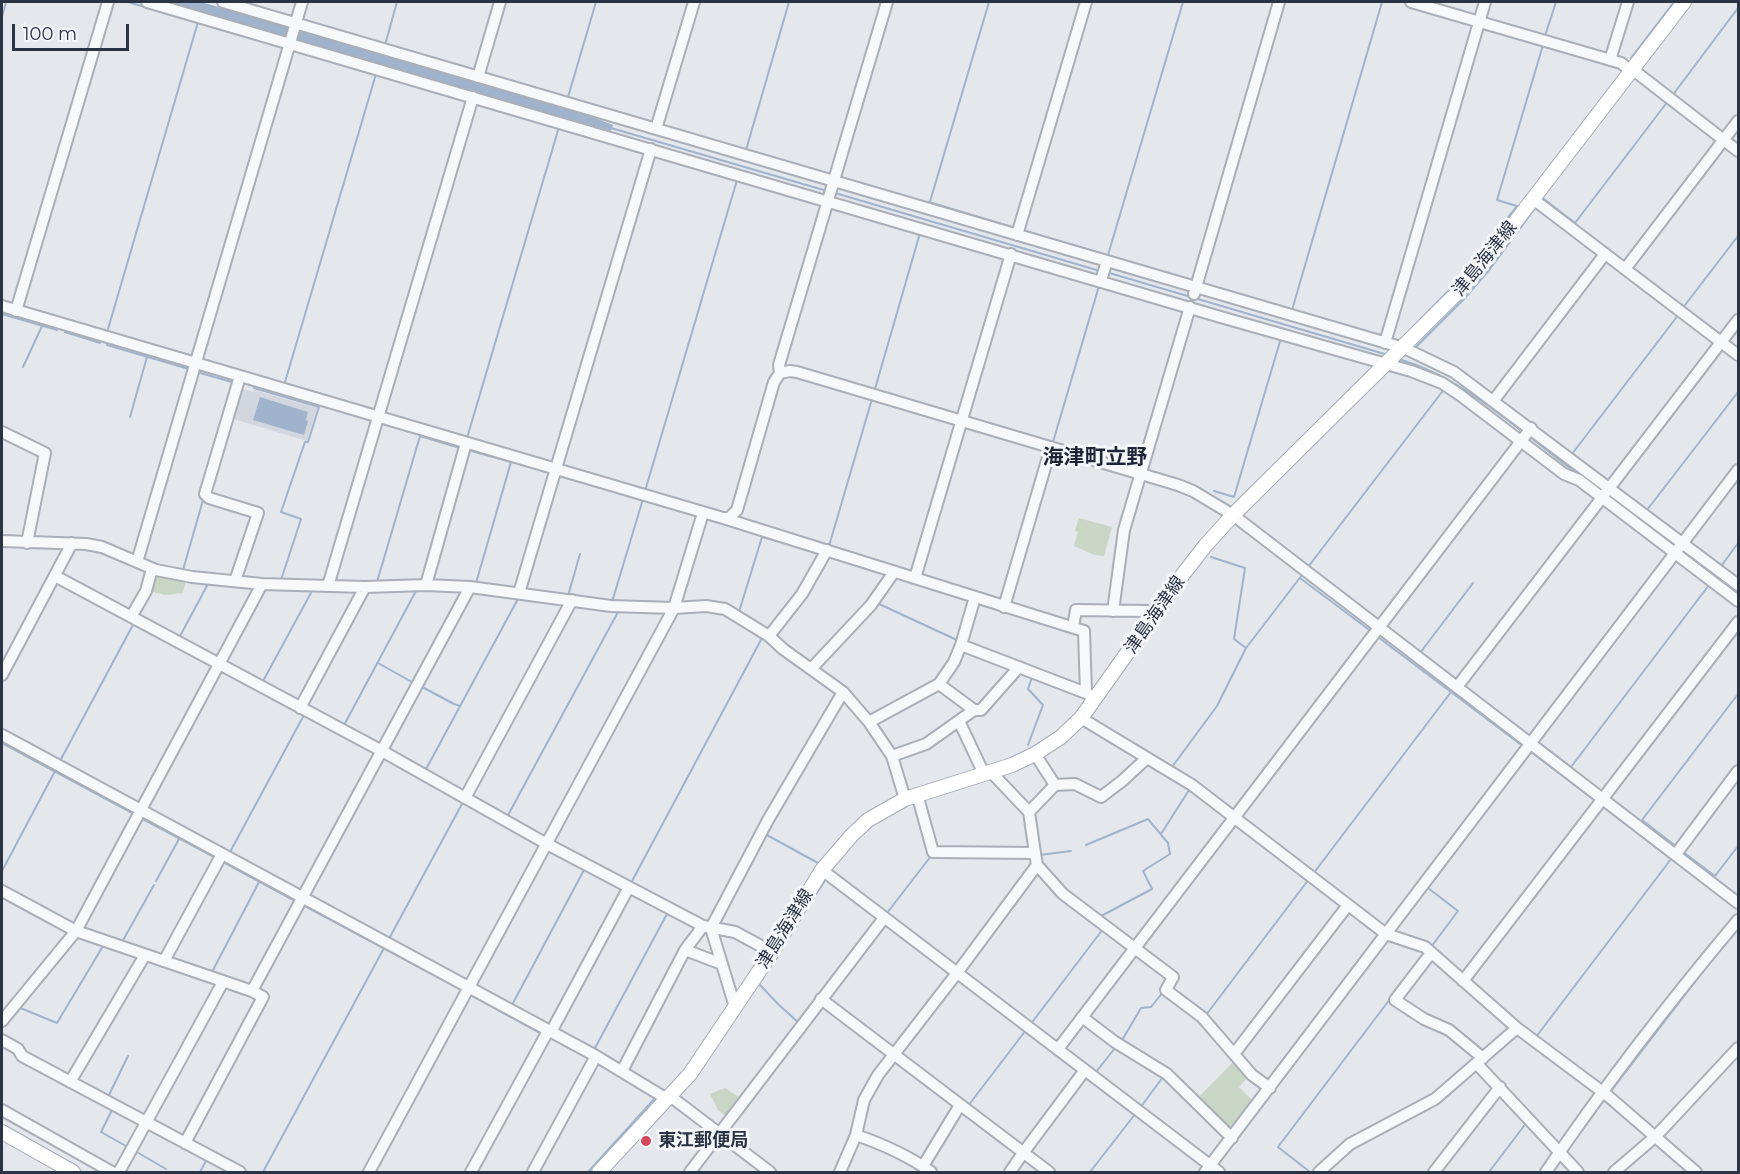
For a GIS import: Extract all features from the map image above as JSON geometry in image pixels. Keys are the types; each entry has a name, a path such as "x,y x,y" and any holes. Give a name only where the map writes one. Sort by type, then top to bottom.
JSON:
{"main road":[{"name":"津島海津線","path":"599,1173 690,1074 772,952 822,870 838,849 868,820 911,797 988,773 1035,754 1082,718 1091,695 1155,615 1205,546 1233,515 1460,290 1684,2"},
{"path":"2,1132 73,1173"}],"street":[{"path":"16,311 108,2"},
{"path":"147,2 1011,254 1195,291 1404,348 1454,372 1494,400 1564,474 1606,492"},
{"path":"223,2 1017,235 1190,307 1389,362 1442,383 1526,435 1679,548 1738,601"},
{"path":"137,562 302,2"},
{"path":"478,76 500,2"},
{"path":"656,129 694,2"},
{"path":"780,373 779,365 887,2"},
{"path":"1017,235 1086,2"},
{"path":"1195,291 1279,2"},
{"path":"1411,2 1621,63 1738,151"},
{"path":"1385,343 1485,2"},
{"path":"1610,60 1628,2"},
{"path":"328,586 473,97"},
{"path":"1625,269 1738,121"},
{"path":"519,592 651,149"},
{"path":"1533,199 1738,355"},
{"path":"915,578 1011,254"},
{"path":"1494,400 1605,254"},
{"path":"2,306 723,518 1073,627 1084,631 1086,635 1091,695 961,645"},
{"path":"1113,611 1124,530 1190,307"},
{"path":"1457,687 1738,320"},
{"path":"723,518 729,518 737,510 774,381 780,373 790,370 1193,491 1233,515 1738,903"},
{"path":"235,581 258,513 209,498 205,494 240,376"},
{"path":"2,432 45,453 27,543"},
{"path":"1058,1049 1526,435"},
{"path":"426,585 466,442"},
{"path":"1004,607 1051,447"},
{"path":"822,870 1058,1049 1212,1170 1232,1138 1738,470"},
{"path":"369,1173 674,608 703,513"},
{"path":"2,541 72,543 102,547 152,569 192,577 262,584 471,587 611,606 674,608 706,606 725,609 769,636 783,650 843,692 892,756 933,852 1035,853"},
{"path":"2,675 72,543"},
{"path":"1679,548 1738,585"},
{"path":"769,636 802,594 827,550"},
{"path":"130,617 146,591 152,569"},
{"path":"811,669 871,605 894,572"},
{"path":"55,576 382,751 547,844 707,927 735,932 772,952"},
{"path":"2,1021 75,931 220,666 262,584"},
{"path":"300,708 365,587"},
{"path":"252,991 471,587"},
{"path":"868,722 939,684 954,662 975,597"},
{"path":"465,798 573,600"},
{"path":"1073,627 1076,610 1149,611 1155,615"},
{"path":"1463,981 1738,622"},
{"path":"892,756 926,744 974,710 981,710 1019,667"},
{"path":"939,684 974,710"},
{"path":"622,1071 685,950 707,927 843,692"},
{"path":"1082,718 1192,785 1386,934 1425,947 1517,1028 1603,1092 1696,1173"},
{"path":"959,721 988,773 1029,812 1037,865 1063,894 1173,977 1167,990 1202,1017 1251,1075 1270,1088"},
{"path":"2,735 141,810 220,858 304,898 596,1056 669,1098 770,1173"},
{"path":"1035,754 1055,785"},
{"path":"1029,812 1055,785 1076,784 1101,797 1147,758"},
{"path":"1676,854 1738,771"},
{"path":"164,962 220,858"},
{"path":"840,1173 856,1135 864,1100 878,1075 1037,865"},
{"path":"471,1173 629,887"},
{"path":"2,891 75,931 252,991 263,997 185,1143"},
{"path":"1234,1054 1348,905"},
{"path":"690,1173 884,918"},
{"path":"1546,1173 1603,1092 1738,920"},
{"path":"707,927 722,964 735,1007"},
{"path":"685,950 722,964"},
{"path":"1431,953 1395,1000 1424,1019 1449,1030 1480,1061 1500,1087 1578,1173"},
{"path":"70,1082 145,955"},
{"path":"119,1173 223,982"},
{"path":"821,999 1049,1173"},
{"path":"1082,1017 1115,1042 1167,1074 1232,1138"},
{"path":"1320,1173 1350,1144 1435,1098 1517,1028"},
{"path":"2,1040 18,1049 22,1056 240,1173"},
{"path":"1614,1173 1656,1136 1738,1048"},
{"path":"533,1173 596,1056"},
{"path":"1010,1173 1085,1070"},
{"path":"1434,1173 1500,1087"},
{"path":"856,1135 876,1142 927,1169 960,1105"},
{"path":"2,1110 112,1173"}],"shaded area":[{"path":"239,388 317,408 307,441 230,418"}],"green space":[{"path":"1079,518 1112,527 1104,556 1094,555 1074,546"},
{"path":"153,574 186,580 183,593 165,595 149,591"},
{"path":"1236,1059 1249,1076 1239,1087 1254,1102 1227,1130 1196,1100"},
{"path":"725,1088 742,1099 728,1118 718,1110 710,1094"}],"water":[{"path":"169,2 201,2 582,113 613,125 611,131 296,41"},
{"path":"260,397 308,412 304,435 253,420"}],"waterway":[{"path":"2,17 6,2"},
{"path":"128,2 145,7"},
{"path":"385,45 397,2"},
{"path":"568,97 596,2"},
{"path":"744,149 746,150 789,2"},
{"path":"929,205 989,2"},
{"path":"1108,255 1183,2"},
{"path":"1292,310 1382,2"},
{"path":"1545,36 1556,2"},
{"path":"1631,58 1674,2"},
{"path":"1672,96 1738,8"},
{"path":"108,329 198,22"},
{"path":"385,44 476,70"},
{"path":"1413,327 1458,281 1517,206 1497,200 1543,45"},
{"path":"482,72 655,123"},
{"path":"285,382 376,74"},
{"path":"1542,200 1544,199 1575,223 1668,101"},
{"path":"661,125 693,134"},
{"path":"467,438 559,127"},
{"path":"611,128 827,191"},
{"path":"645,491 737,180"},
{"path":"835,193 1100,271"},
{"path":"929,202 1015,228"},
{"path":"1415,348 1490,269 1536,207"},
{"path":"1022,230 1194,281"},
{"path":"875,389 920,233"},
{"path":"1682,309 1738,236"},
{"path":"1106,272 1388,355"},
{"path":"1202,283 1257,299"},
{"path":"1053,442 1099,286"},
{"path":"2,314 57,330"},
{"path":"1572,454 1679,314"},
{"path":"23,367 42,326"},
{"path":"65,332 100,343"},
{"path":"1214,491 1234,497 1281,338"},
{"path":"107,345 189,369"},
{"path":"130,417 147,357"},
{"path":"1399,359 1449,381 1479,399 1523,432"},
{"path":"197,372 235,383"},
{"path":"254,388 319,407 281,512 301,519 281,580"},
{"path":"1308,567 1445,388"},
{"path":"1647,510 1738,392"},
{"path":"829,546 872,399"},
{"path":"377,582 420,436 460,448"},
{"path":"1530,437 1581,474"},
{"path":"468,450 511,462 476,583"},
{"path":"1573,454 1609,481"},
{"path":"1615,486 1682,536"},
{"path":"183,570 203,500 200,498 201,494"},
{"path":"612,602 643,499"},
{"path":"1626,508 1677,546"},
{"path":"739,612 762,537 784,543"},
{"path":"1688,541 1738,579"},
{"path":"1722,565 1738,543"},
{"path":"1681,550 1738,593"},
{"path":"568,596 580,554"},
{"path":"1211,557 1245,568 1234,639 1246,648"},
{"path":"1181,772 1172,767 1217,706 1246,648 1302,575"},
{"path":"1300,578 1372,632"},
{"path":"179,638 209,582"},
{"path":"1420,653 1473,583"},
{"path":"1538,742 1571,767 1709,585"},
{"path":"343,727 417,589"},
{"path":"262,683 312,591"},
{"path":"425,771 519,597"},
{"path":"877,603 959,641"},
{"path":"507,817 618,612"},
{"path":"60,761 134,623"},
{"path":"1378,637 1524,747"},
{"path":"631,883 762,638"},
{"path":"378,663 412,682"},
{"path":"1028,745 1043,705 1028,689 1032,677"},
{"path":"424,688 460,706"},
{"path":"1313,874 1451,692"},
{"path":"1677,847 1642,820 1738,694"},
{"path":"230,852 304,715"},
{"path":"2,743 134,814"},
{"path":"1431,947 1458,911 1428,888 1531,752 1597,802"},
{"path":"2,871 54,773"},
{"path":"1161,834 1189,790"},
{"path":"390,937 463,802"},
{"path":"1537,1038 1671,859 1602,806"},
{"path":"141,818 216,858"},
{"path":"1086,845 1148,819 1168,843 1170,854 1143,871 1152,889 1101,916"},
{"path":"765,834 818,863"},
{"path":"156,881 179,839"},
{"path":"1683,852 1715,876 1738,846"},
{"path":"1040,855 1071,851"},
{"path":"887,913 931,856"},
{"path":"223,862 297,902"},
{"path":"512,1005 585,868"},
{"path":"811,902 826,879"},
{"path":"1206,1015 1309,879"},
{"path":"211,974 259,882"},
{"path":"2,885 20,895"},
{"path":"122,942 154,885"},
{"path":"303,905 462,990"},
{"path":"595,1048 668,912"},
{"path":"794,929 804,914"},
{"path":"1030,1025 1103,929"},
{"path":"1611,1091 1738,929"},
{"path":"18,1007 57,1023 103,946"},
{"path":"263,1172 384,948"},
{"path":"762,980 768,969"},
{"path":"940,987 950,973"},
{"path":"759,984 799,1023"},
{"path":"1121,1042 1141,1008 1151,1007 1163,992"},
{"path":"471,995 542,1034"},
{"path":"1310,1172 1278,1147 1390,999"},
{"path":"968,1106 1026,1030"},
{"path":"1096,1072 1115,1048 1117,1049"},
{"path":"108,1097 128,1056"},
{"path":"1140,1108 1163,1077"},
{"path":"588,1172 656,1097"},
{"path":"1566,1152 1604,1100"},
{"path":"112,1110 101,1132 126,1146"},
{"path":"1090,1172 1136,1113"},
{"path":"1489,1172 1527,1122"},
{"path":"135,1151 166,1169"},
{"path":"200,1172 207,1159"},
{"path":"1552,1172 1559,1163"}],"place":[{"name":"東江郵便局","path":"646,1141"}],"district":[{"name":"海津町立野","path":"1095,458"}]}
